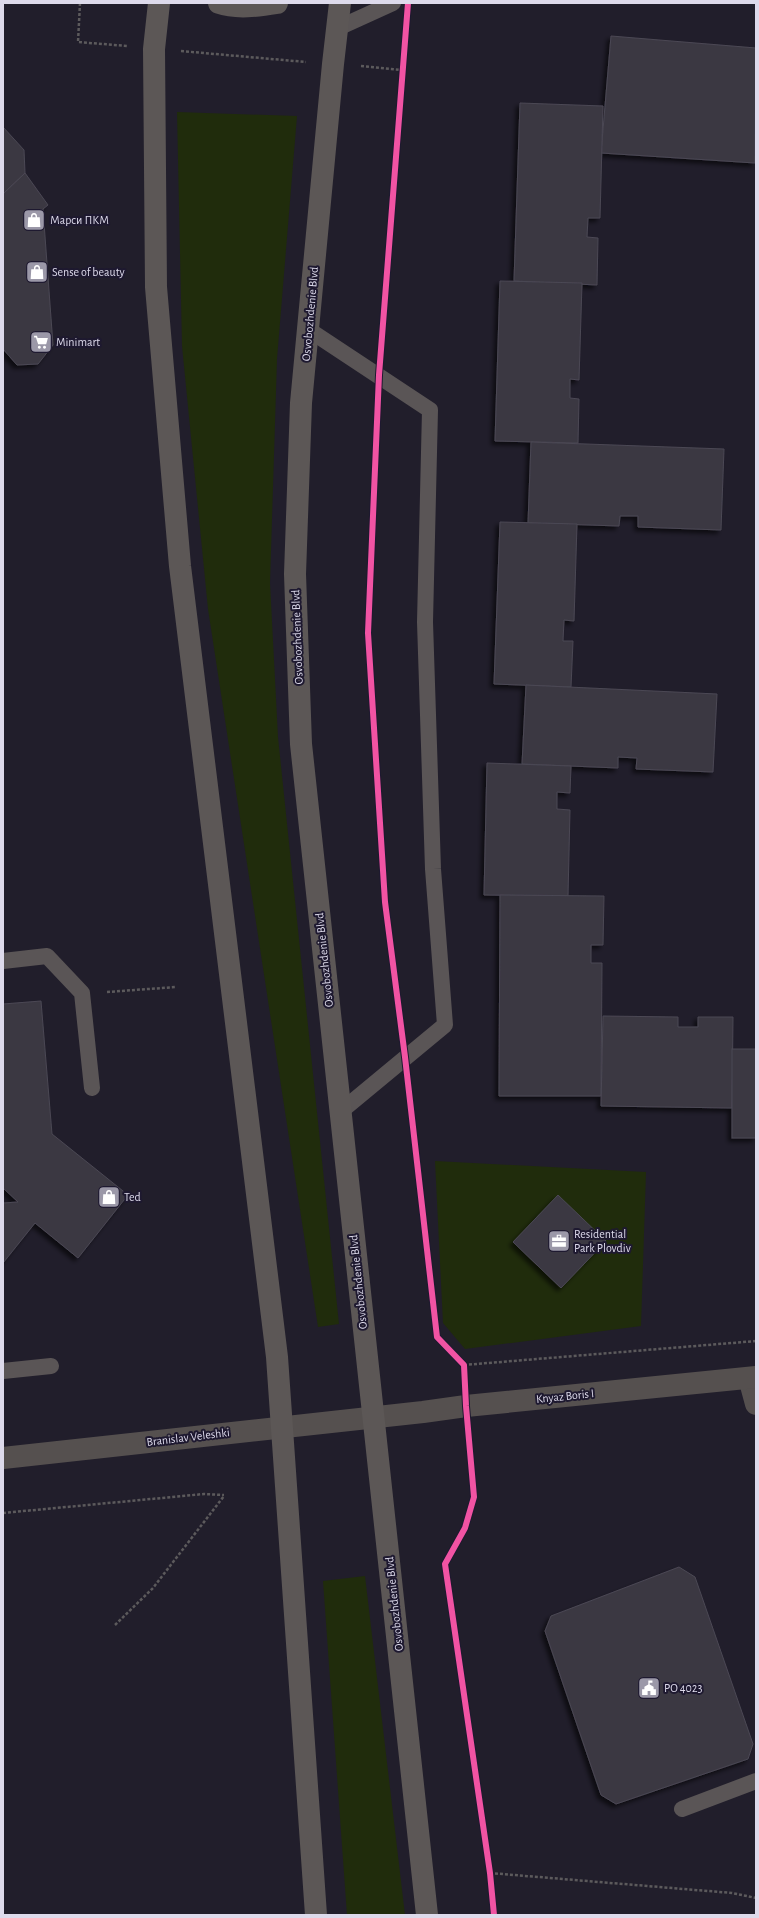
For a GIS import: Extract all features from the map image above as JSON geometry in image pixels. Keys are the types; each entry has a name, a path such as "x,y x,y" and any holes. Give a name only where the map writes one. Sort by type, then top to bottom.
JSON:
{"main road":[{"path":"159,3 154,49 156,287 180,566 276,1349 283,1426 316,1915"},
{"path":"219,3 226,6 256,6 277,3"},
{"name":"Osvobozhdenie Blvd","path":"340,3 301,403 295,574 302,744 340,1112 427,1915"}],"street":[{"name":"Knyaz Boris I","path":"373,1417 466,1406 752,1378"},
{"path":"752,1378 756,1404"},
{"name":"Branislav Veleshki","path":"3,1458 373,1417"}],"lane":[{"path":"338,28 393,3"},
{"path":"309,330 430,410 425,622 433,869 445,1025 340,1112"},
{"path":"3,961 47,956 82,993 92,1088"},
{"path":"3,1372 52,1366"},
{"path":"682,1809 756,1781"}],"path":[{"path":"80,3 78,42 402,70"},
{"path":"402,78 403,62"},
{"path":"82,993 176,987"},
{"path":"464,1365 756,1341"},
{"path":"459,1359 464,1365 466,1406"},
{"path":"3,1513 204,1494 224,1495 153,1588 115,1625"},
{"path":"489,1865 491,1880"},
{"path":"490,1873 732,1893 756,1898"}],"green space":[{"path":"177,112 297,116 277,359 270,583 278,737 339,1324 318,1327 208,609 182,346"},
{"path":"435,1161 646,1172 641,1326 465,1349 443,1323"},
{"path":"365,1576 405,1915 347,1915 323,1581"}],"building":[{"path":"611,36 756,48 755,163 601,153"},
{"path":"520,103 603,106 600,218 588,218 587,237 598,238 597,285 514,281"},
{"path":"3,127 24,150 25,173 3,194"},
{"path":"25,173 48,205 43,209 53,345 38,364 17,365 3,349 3,194"},
{"path":"500,281 582,283 579,380 570,379 570,398 579,399 578,443 495,441"},
{"path":"531,442 724,449 721,530 638,527 638,516 620,516 619,526 528,523"},
{"path":"500,522 577,524 574,621 564,620 563,641 573,641 571,687 494,684"},
{"path":"526,685 717,694 713,772 636,769 637,758 618,757 618,768 522,764"},
{"path":"487,763 571,766 570,793 557,792 557,809 570,810 568,896 484,895"},
{"path":"500,895 604,896 603,945 591,945 591,963 602,963 601,1096 499,1096"},
{"path":"41,1001 52,1134 128,1195 78,1258 35,1223 3,1263 3,1203 18,1202 3,1188 3,1004"},
{"path":"603,1016 678,1017 678,1027 698,1027 698,1017 733,1017 732,1108 601,1106"},
{"path":"732,1049 756,1049 756,1138 732,1138"},
{"name":"Residential Park Plovdiv","path":"558,1195 606,1241 561,1288 513,1242"},
{"name":"PO 4023","path":"679,1567 695,1577 753,1744 748,1759 616,1804 601,1795 545,1631 551,1616"}],"cycle path":[{"path":"408,3 379,375 368,633 385,902 405,1057 437,1337 464,1365 474,1497 465,1528 445,1564 490,1873 494,1915"}],"place":[{"name":"Марси ПКМ","path":"34,220"},
{"name":"Sense of beauty","path":"37,272"},
{"name":"Minimart","path":"41,342"},
{"name":"Ted","path":"109,1197"},
{"name":"Residential Park Plovdiv","path":"559,1241"},
{"name":"PO 4023","path":"649,1688"}]}
